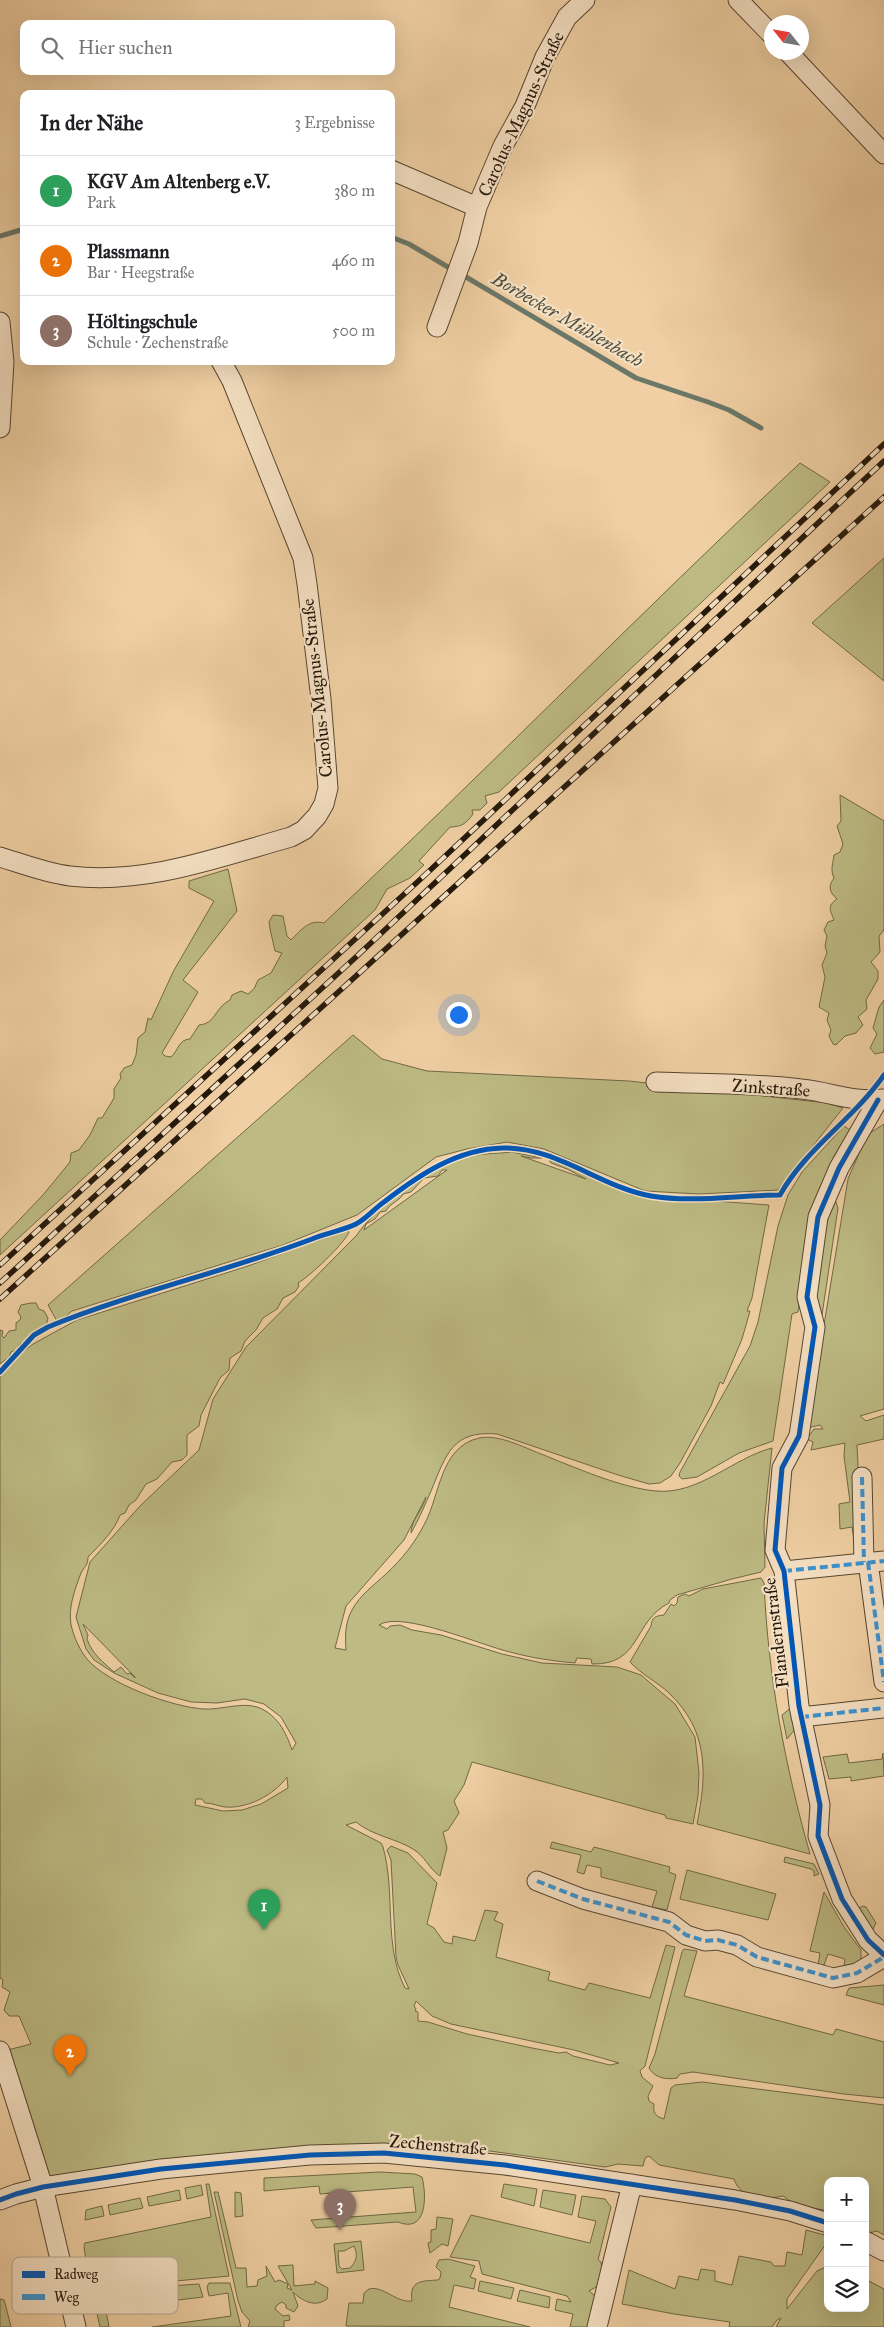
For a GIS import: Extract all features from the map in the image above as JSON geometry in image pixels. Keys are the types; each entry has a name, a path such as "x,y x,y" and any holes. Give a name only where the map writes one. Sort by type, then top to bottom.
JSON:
{"street":[{"name":"Carolus-Magnus-Straße","path":"437,327 468,243 477,207 503,146 525,106 545,57 567,17 585,0"},
{"path":"738,0 764,27"},
{"path":"796,60 884,154"},
{"name":"Carolus-Magnus-Straße","path":"395,172 477,207"},
{"path":"0,322 4,362 0,428"},
{"name":"Carolus-Magnus-Straße","path":"0,857 69,876 124,877 171,870 291,836 304,830 317,816 324,804 328,788 321,699 303,558 232,381 223,365"},
{"name":"Zinkstraße","path":"656,1082 803,1089 856,1101 881,1100"},
{"name":"Flandernstraße","path":"537,1881 583,1899 669,1922 686,1935 736,1945 757,1958 832,1978 857,1973 884,1956 868,1940 842,1898 826,1861 818,1836 820,1805 801,1717 784,1571 775,1550 782,1468 799,1436 816,1327 807,1296 818,1218 839,1168 881,1100"},
{"path":"862,1477 884,1682"},
{"path":"784,1571 872,1562"},
{"path":"801,1717 884,1708"},
{"path":"0,2051 43,2187 60,2257"},
{"name":"Zechenstraße","path":"0,2200 43,2187 184,2166 310,2155 384,2154 505,2165 632,2184 753,2203 790,2211 825,2222"},
{"path":"597,2327 632,2184"},
{"path":"869,2243 884,2251"},
{"path":"73,2314 76,2327"}],"shaded area":[{"path":"800,463 830,482 499,792 485,796 487,803 480,810 472,810 473,814 463,824 450,827 419,861 424,865 410,878 387,889 375,910 0,1255 0,1240 43,1195 70,1162 71,1153 79,1150 90,1135 98,1118 102,1118 114,1098 114,1089 121,1078 120,1074 124,1068 132,1065 136,1055 138,1038 145,1032 148,1018 151,1020 173,972 214,901 189,888 189,881 228,869 237,911 183,980 198,992 162,1053 165,1056 171,1057 181,1043 190,1039 199,1025 209,1022 221,1007 230,1000 232,995 241,991 248,994 254,989 258,980 271,973 282,953 275,951 269,922 273,915 283,916 287,936 291,940 310,924 324,923"},
{"path":"884,558 884,681 812,623"},
{"path":"840,795 884,821 884,930 879,936 880,952 871,962 878,971 878,979 866,1000 867,1009 858,1017 863,1025 856,1033 845,1036 836,1045 833,1044 829,1036 831,1030 827,1020 829,1013 819,1007 825,977 822,965 827,953 825,946 827,936 824,930 828,922 834,920 830,908 837,899 830,889 834,878 832,872 834,855 840,852 843,844 837,826 841,821"},
{"path":"884,1000 884,1052 875,1054 870,1048 877,1034 873,1028 879,1007"},
{"path":"353,1035 382,1059 427,1071 629,1081 827,1103 843,1108 778,1190 699,1194 645,1191 544,1149 507,1142 467,1149 436,1157 357,1215 283,1245 72,1311 58,1323 48,1305"},
{"path":"884,1124 884,1409 860,1416 866,1421 884,1415 884,1439 857,1445 862,1545 855,1547 852,1527 840,1529 839,1504 850,1502 844,1456 845,1443 811,1450 813,1442 807,1439 814,1429 823,1429 820,1425 807,1428 848,1179 867,1135"},
{"path":"844,1126 850,1130 834,1156 822,1189 798,1312 792,1314 773,1441 739,1453 697,1477 682,1479 679,1476 680,1472 750,1346 758,1322 778,1226 788,1195 802,1172"},
{"path":"511,1152 542,1158 521,1156 586,1179 551,1163 549,1160 632,1195 769,1205 752,1298 747,1311 750,1311 742,1339 723,1384 720,1382 711,1406 680,1463 671,1476 660,1483 649,1484 618,1475 497,1434 470,1436 460,1441 441,1466 411,1533 413,1524 426,1497 404,1540 346,1606 335,1648 346,1650 347,1624 355,1605 397,1563 417,1537 430,1512 449,1461 456,1451 466,1443 479,1438 503,1439 583,1471 628,1486 656,1491 672,1491 701,1482 743,1460 772,1448 764,1523 765,1567 761,1572 677,1595 648,1621 629,1650 620,1658 608,1662 592,1664 591,1659 577,1658 575,1663 542,1659 498,1649 423,1625 390,1622 379,1625 387,1629 390,1626 400,1625 412,1630 441,1635 502,1654 542,1663 617,1667 641,1675 675,1704 695,1737 699,1773 698,1796 693,1824 666,1818 665,1815 472,1762 464,1785 454,1801 459,1813 448,1830 443,1832 447,1848 440,1876 413,1849 370,1831 356,1822 346,1825 381,1843 383,1847 389,1882 394,1954 398,1971 405,1988 409,1989 396,1957 391,1860 387,1850 391,1846 408,1853 437,1883 427,1924 434,1928 444,1942 452,1944 453,1936 475,1941 485,1910 498,1912 494,1920 503,1924 496,1957 550,1972 548,1980 585,1990 589,1983 650,1998 666,1945 675,1947 645,2066 640,2071 642,2077 653,2086 648,2096 649,2101 654,2104 655,2114 664,2119 671,2088 675,2085 702,2082 884,2105 884,2235 877,2231 869,2233 869,2177 824,2177 824,2210 796,2205 783,2196 769,2198 754,2197 742,2191 734,2179 659,2165 649,2156 645,2158 643,2166 618,2164 605,2167 425,2142 409,2143 408,2154 43,2187 0,2052 31,2044 19,2016 9,2016 4,2010 10,1992 2,1987 3,1980 0,1978 0,1376 20,1354 33,1344 77,1320 248,1266 346,1230 349,1232 326,1260 298,1283 299,1286 295,1292 283,1298 277,1309 263,1318 256,1330 245,1341 241,1351 230,1358 229,1370 220,1378 201,1415 199,1426 187,1435 187,1455 182,1460 172,1462 157,1479 146,1484 136,1500 129,1505 125,1513 120,1515 107,1537 88,1557 87,1564 81,1573 74,1592 70,1612 71,1625 77,1643 87,1659 110,1677 141,1693 175,1704 204,1709 244,1705 257,1707 270,1714 280,1724 292,1750 296,1743 281,1717 264,1704 245,1699 217,1703 191,1702 158,1693 114,1673 94,1660 86,1649 76,1617 90,1562 140,1506 199,1450 213,1399 246,1347 356,1236 366,1223 390,1200 433,1171 475,1155","holes":["442,1170 447,1170 364,1230 366,1224 375,1219 380,1212 386,1211 403,1194 411,1192 424,1178 438,1176","83,1624 135,1677 135,1678 130,1673 127,1674 121,1667 114,1672 98,1657 87,1639 88,1635","287,1777 288,1788 261,1804 242,1810 223,1811 195,1805 196,1799 202,1799 205,1803 225,1807 242,1806 259,1800 275,1790","416,2001 432,2016 451,2024 574,2050 619,2063 610,2065 573,2056 566,2052 559,2053 532,2048 418,2021 418,2012 415,2011 414,2006"]},
{"path":"836,1202 838,1208 822,1315 814,1293 826,1213"},
{"path":"36,1303 39,1309 44,1311 48,1318 46,1326 28,1337 28,1340 20,1344 0,1364 0,1330 3,1331 2,1336 4,1338 9,1331 16,1330 16,1323 21,1317 18,1312 21,1305"},
{"path":"761,1578 764,1583 769,1652 779,1720 793,1788 810,1854 697,1824 703,1771 702,1754 692,1722 669,1693 630,1662 651,1626 653,1619 664,1615 671,1604 674,1606 677,1603 678,1597 685,1594 689,1596 703,1589"},
{"path":"792,1707 796,1728 787,1739 782,1715"},
{"path":"883,1753 884,1776 851,1781 851,1777 829,1779 823,1757 847,1754 849,1763 882,1759"},
{"path":"552,1842 591,1852 594,1847 670,1867 669,1872 676,1875 667,1910 652,1907 657,1891 601,1877 601,1868 587,1865 584,1874 577,1872 581,1855 550,1848"},
{"path":"785,1857 814,1864 819,1874 814,1876 814,1871 811,1869 784,1862"},
{"path":"687,1870 776,1894 768,1920 680,1899"},
{"path":"824,1892 844,1927 861,1950 861,1959 855,1966 844,1967 845,1959 828,1954 824,1965 818,1966 820,1953 810,1951"},
{"path":"863,1906 866,1907 876,1923 871,1933 857,1909"},
{"path":"684,1949 697,1951 684,1996 833,2035 836,2029 884,2042 884,2098 693,2072 680,2074 677,2078 673,2079 661,2078 654,2074 649,2068 655,2054"},
{"path":"884,1985 884,2005 846,1995 849,1988"},
{"path":"380,2172 415,2174 422,2177 424,2185 423,2211 415,2223 398,2222 316,2228 311,2220 416,2212 413,2187 320,2194 319,2186 264,2191 264,2178"},
{"path":"206,2184 209,2184 229,2276 178,2281 178,2257 86,2257 85,2243 211,2217"},
{"path":"504,2184 537,2189 534,2206 501,2197"},
{"path":"201,2185 203,2195 187,2199 185,2188"},
{"path":"179,2190 181,2200 149,2206 147,2197"},
{"path":"543,2190 576,2195 572,2215 540,2207"},
{"path":"214,2192 218,2192 236,2268 246,2268 247,2287 257,2286 258,2280 267,2276 266,2266 275,2282 279,2280 288,2284 287,2288 292,2290 278,2266 293,2265 294,2286 315,2284 315,2281 328,2288 327,2299 322,2302 313,2303 300,2298 293,2292 298,2306 294,2312 286,2308 286,2305 282,2302 275,2309 283,2316 289,2315 290,2320 284,2321 284,2327 248,2327 250,2321 242,2312 238,2301"},
{"path":"235,2192 241,2193 243,2216 235,2217"},
{"path":"582,2196 605,2199 611,2207 598,2260 601,2262 603,2277 596,2287 589,2291 595,2296 599,2327 570,2327 573,2314 555,2310 557,2299 571,2302 567,2296 482,2274 479,2261 450,2257 471,2215 590,2243 596,2221 578,2217"},
{"path":"140,2198 143,2208 110,2215 108,2205"},
{"path":"102,2206 104,2216 85,2220 86,2210"},
{"path":"437,2217 453,2219 448,2246 442,2244 430,2253 428,2243 431,2242 431,2230 436,2229"},
{"path":"806,2230 824,2235 824,2247 787,2299 787,2309 817,2271 824,2268 824,2312 869,2312 869,2281 884,2289 884,2327 776,2327 781,2318 772,2327 729,2327 730,2322 622,2304 629,2270 675,2289 679,2276 698,2280 701,2269 715,2271 715,2281 732,2285 739,2256 771,2262 774,2266 785,2266 787,2252 802,2255"},
{"path":"361,2241 364,2270 337,2273 334,2244","holes":["354,2246 356,2258 354,2263 350,2268 342,2269 339,2266 338,2251 344,2251"]},
{"path":"448,2259 475,2266 470,2277 476,2279 474,2289 454,2285 449,2307 530,2327 346,2326 349,2303 363,2303 364,2293 369,2289 379,2289 400,2299 412,2301 415,2285 438,2280 441,2272 436,2267 439,2260"},
{"path":"480,2281 514,2288 511,2299 478,2291"},
{"path":"209,2283 230,2283 241,2327 152,2327 231,2316 228,2293 209,2296 207,2287"},
{"path":"199,2284 203,2297 178,2300 178,2285"},
{"path":"520,2290 550,2297 549,2308 517,2301"},
{"path":"0,2299 4,2300 11,2327 0,2327"},
{"path":"97,2314 107,2314 109,2327 100,2327"}],"waterway":[{"name":"Borbecker Mühlenbach","path":"0,236 20,230"},
{"name":"Borbecker Mühlenbach","path":"395,239 409,244 453,270"},
{"name":"Borbecker Mühlenbach","path":"461,274 636,378 729,410 761,428"}],"railway":[{"path":"0,1265 425,875 884,444"},
{"path":"0,1283 356,957 884,461"},
{"path":"0,1299 884,497"}],"marked path":[{"path":"862,1477 864,1562"},
{"path":"784,1571 884,1561"},
{"path":"868,1562 884,1682"},
{"path":"801,1717 884,1708"},
{"path":"537,1881 583,1899 669,1922 686,1935 705,1941 718,1940 737,1945 757,1957 833,1978 857,1973 884,1957"}],"cycle path":[{"path":"0,1372 34,1335 48,1327 113,1303 246,1262 352,1226 425,1173 454,1158 470,1153 503,1148 523,1149 560,1160 614,1185 651,1196 699,1199 780,1195 803,1163 859,1106 884,1075"},
{"path":"878,1100 839,1168 818,1217 807,1297 815,1327 799,1436 782,1468 775,1550 784,1571 799,1706 820,1805 818,1836 842,1899 868,1940 884,1955"},
{"path":"0,2200 43,2187 161,2169 310,2155 384,2153 505,2165 735,2200 790,2211 825,2222"}],"place":[{"name":"KGV Am Altenberg e.V.","path":"264,1930"},
{"name":"Plassmann","path":"70,2076"},
{"name":"Höltingschule","path":"340,2230"}]}
